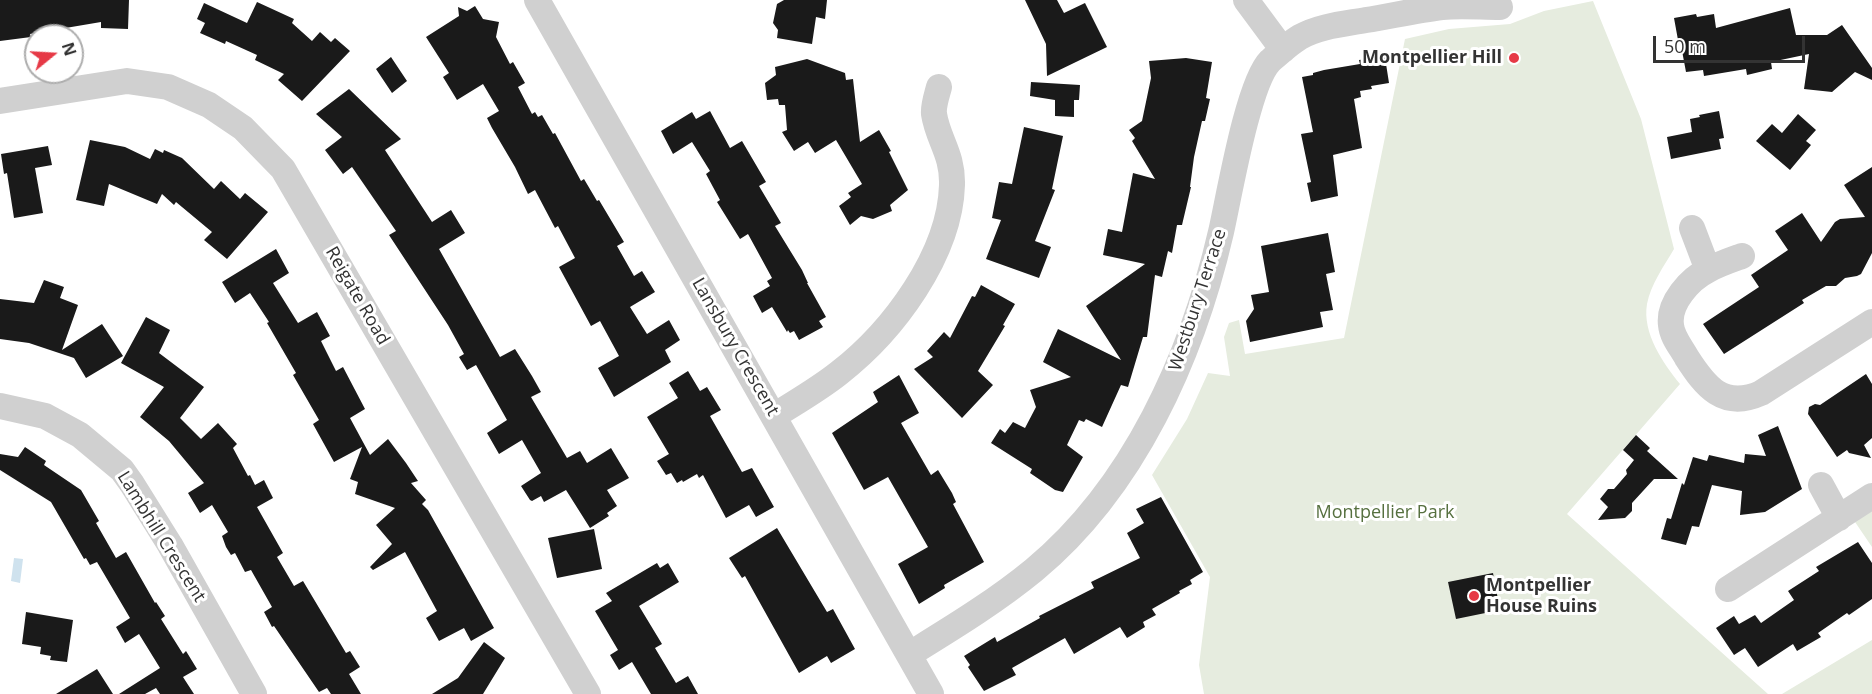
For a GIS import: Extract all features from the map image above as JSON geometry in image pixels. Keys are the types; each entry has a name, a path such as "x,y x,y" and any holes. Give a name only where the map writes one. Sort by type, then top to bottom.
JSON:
{"street":[{"name":"Lansbury Crescent","path":"537,0 931,694"},
{"path":"1246,0 1283,50"},
{"name":"Westbury Terrace","path":"910,654 997,599 1035,569 1082,523 1117,477 1146,431 1176,372 1198,311 1216,252 1256,86 1268,64 1299,38 1313,31 1452,4 1507,2"},
{"name":"Reigate Road","path":"0,101 127,81 168,87 209,105 243,128 283,169 588,694"},
{"path":"774,416 839,373 874,340 907,300 924,273 941,239 949,215 952,181 948,152 934,112 939,87"},
{"path":"1692,228 1708,270"},
{"path":"1742,256 1708,270 1692,282 1677,301 1671,315 1674,337 1699,377 1709,388 1724,396 1746,398 1761,393 1872,322"},
{"name":"Lambhill Crescent","path":"0,406 45,416 80,435 122,470 170,545 254,694"},
{"path":"1821,485 1839,518"},
{"path":"1728,589 1872,496"}],"green space":[{"name":"Montpellier Park","path":"1593,1 1641,119 1674,249 1652,289 1646,315 1655,347 1680,384 1567,514 1768,694 1204,694 1199,665 1210,577 1152,475 1187,419 1208,373 1230,376 1224,337 1229,323 1239,320 1245,354 1344,338 1405,39 1449,29 1510,24 1544,11"},
{"path":"1872,506 1872,547 1853,519"},
{"path":"1872,640 1872,694 1782,694"}],"water":[{"path":"14,558 23,559 20,583 11,581"}],"building":[{"path":"0,0 129,0 128,29 101,28 101,22 84,25 24,24 24,38 0,41"},
{"path":"784,0 827,0 825,19 816,17 812,44 777,38 778,30 773,23 777,4"},
{"path":"1025,0 1057,0 1064,13 1085,3 1107,47 1047,76 1046,44"},
{"path":"257,2 294,19 292,23 312,41 320,32 331,42 335,38 350,51 302,101 278,80 284,74 255,60 257,55 226,41 225,44 200,33 205,23 197,19 204,3 247,23"},
{"path":"475,6 483,19 499,22 496,37 510,64 513,62 525,83 518,87 532,114 535,112 538,117 542,115 553,134 555,133 581,181 584,179 597,201 599,200 624,242 617,246 634,276 642,271 655,292 630,307 647,334 669,320 680,340 665,350 671,362 614,397 598,368 619,356 600,321 591,326 559,267 575,258 558,226 555,228 535,190 528,194 492,128 487,118 499,111 483,84 457,100 443,77 449,73 426,37 459,16 458,7 467,11"},
{"path":"1790,8 1796,35 1827,35 1842,25 1872,68 1872,80 1855,72 1832,92 1804,89 1809,54 1771,62 1772,69 1747,75 1746,69 1704,76 1703,70 1686,72 1674,18 1714,14 1716,28"},
{"path":"1384,51 1389,83 1371,86 1372,89 1360,91 1361,97 1354,99 1362,148 1333,155 1338,196 1311,202 1307,183 1311,182 1301,134 1313,132 1302,77 1324,70 1360,64 1359,60 1366,59 1365,54"},
{"path":"391,57 407,81 392,93 376,69"},
{"path":"1186,58 1212,62 1206,98 1210,99 1205,121 1202,121 1194,157 1191,187 1182,225 1177,225 1172,253 1168,251 1162,277 1155,275 1147,337 1143,337 1128,387 1121,385 1102,427 1086,419 1084,422 1079,420 1067,445 1083,457 1063,492 1055,490 1030,473 1032,469 991,443 1000,429 1005,433 1013,422 1025,428 1036,407 1030,390 1071,377 1043,362 1058,329 1121,360 1086,306 1145,264 1103,255 1108,229 1122,232 1133,173 1155,179 1132,141 1135,138 1129,130 1142,121 1151,78 1149,61"},
{"path":"807,59 845,73 846,80 853,79 860,142 879,130 908,190 890,205 892,211 873,219 861,216 850,225 839,206 851,197 848,193 862,184 836,140 815,153 808,142 794,151 782,132 787,130 785,105 779,105 778,99 767,100 765,83 776,75 775,67"},
{"path":"1031,82 1080,85 1079,100 1074,100 1074,117 1055,116 1055,100 1030,96"},
{"path":"349,89 401,139 385,150 432,222 451,210 465,233 439,249 500,357 515,349 532,376 541,392 531,397 567,458 580,451 587,463 611,448 629,478 607,490 617,506 607,513 609,516 590,528 566,490 544,502 541,496 530,500 521,486 541,473 522,440 499,454 487,433 507,420 476,365 467,370 459,357 464,354 448,325 389,235 396,231 352,167 343,174 325,150 342,137 316,114"},
{"path":"710,111 730,148 742,141 766,182 759,186 781,223 775,226 802,270 826,317 819,321 823,327 799,340 794,331 790,333 788,330 787,332 772,307 762,313 753,296 770,286 767,281 772,278 748,234 740,239 717,202 720,200 706,174 710,171 692,142 673,154 661,131 692,112 696,119"},
{"path":"1719,111 1724,138 1719,139 1721,149 1671,159 1667,137 1692,132 1690,119"},
{"path":"1798,114 1816,130 1806,141 1811,145 1790,170 1756,141 1772,124 1782,133"},
{"path":"1024,127 1063,136 1052,189 1055,190 1035,241 1051,247 1039,278 986,259 1001,220 992,218 999,182 1012,184"},
{"path":"90,140 125,147 150,159 155,149 163,153 164,150 182,158 214,189 221,181 240,199 245,193 268,212 227,259 204,240 212,232 176,202 174,205 162,194 157,204 109,184 104,206 76,200"},
{"path":"48,146 52,165 35,168 43,213 14,218 7,173 4,174 1,154"},
{"path":"1872,167 1872,253 1861,274 1845,278 1836,286 1826,286 1802,300 1804,303 1724,354 1703,324 1759,287 1751,275 1788,250 1775,231 1802,213 1821,242 1835,222 1840,219 1865,217 1844,185"},
{"path":"1328,233 1335,272 1326,274 1333,310 1320,312 1323,327 1250,342 1246,321 1254,309 1251,295 1269,292 1261,246"},
{"path":"276,249 289,273 273,283 298,323 317,312 330,336 321,341 336,371 343,367 365,409 350,418 370,455 388,439 406,463 418,481 411,483 426,500 422,504 428,510 494,628 471,641 464,628 439,641 426,618 437,611 405,552 373,570 370,567 392,544 376,525 395,508 355,494 358,482 350,479 362,447 334,462 313,424 319,420 293,375 296,373 267,323 269,322 250,293 235,303 222,282"},
{"path":"44,280 64,287 60,298 78,305 62,350 102,324 123,356 86,378 74,358 29,343 0,339 0,299 34,303"},
{"path":"981,285 1015,304 1003,325 1005,326 978,371 993,385 962,418 914,369 933,357 927,351 944,332 950,338 972,296 975,297"},
{"path":"146,317 170,330 159,353 204,387 180,418 201,439 218,423 237,444 233,448 255,485 264,480 273,498 257,507 283,553 277,557 294,586 303,581 346,653 350,651 360,667 349,674 361,694 331,694 327,688 319,692 274,626 272,627 264,612 272,607 251,570 245,572 235,553 231,555 226,547 222,536 228,532 212,505 200,513 188,493 204,483 169,441 140,417 164,387 121,363"},
{"path":"688,371 700,391 707,387 721,410 710,416 742,472 752,468 774,507 756,517 749,505 726,518 703,475 699,478 697,474 677,483 671,473 666,475 657,461 669,454 647,417 678,398 669,383"},
{"path":"1866,374 1872,384 1872,438 1864,445 1871,458 1849,453 1847,450 1837,457 1808,414 1809,407 1815,404 1820,405"},
{"path":"899,375 919,413 901,423 931,475 938,470 952,493 956,502 953,504 984,562 944,585 945,588 919,604 898,564 928,547 888,477 864,490 832,433 878,402 873,392"},
{"path":"1778,426 1802,489 1765,512 1740,515 1742,491 1712,485 1699,527 1692,526 1686,545 1661,539 1667,518 1671,519 1693,457 1707,461 1709,455 1744,463 1745,454 1766,456 1758,435"},
{"path":"1636,435 1650,448 1647,451 1678,479 1654,479 1632,503 1632,511 1625,518 1598,520 1608,507 1600,499 1608,489 1614,489 1627,474 1626,470 1634,460 1623,450"},
{"path":"25,447 46,461 44,465 81,490 99,521 96,523 116,558 126,552 165,616 161,619 183,654 186,651 197,669 183,677 194,694 160,694 156,688 145,694 119,694 160,668 139,634 125,643 116,627 130,618 97,562 90,565 86,558 84,559 51,502 0,470 0,454 18,457"},
{"path":"1161,497 1203,572 1190,580 1192,584 1179,591 1180,593 1152,609 1156,615 1143,622 1145,627 1127,638 1120,627 1074,654 1065,638 1012,668 1016,675 984,691 968,667 970,665 964,656 995,637 997,642 1040,618 1039,616 1094,588 1091,582 1140,558 1127,533 1144,523 1136,509"},
{"path":"777,528 827,612 833,609 855,649 831,663 827,656 799,673 745,576 742,578 729,558"},
{"path":"594,529 602,569 557,578 548,538"},
{"path":"1858,542 1872,563 1872,599 1818,633 1821,637 1797,651 1793,644 1758,667 1745,648 1734,655 1716,628 1734,616 1739,624 1755,615 1761,623 1794,600 1788,591 1819,571 1816,567"},
{"path":"657,563 660,568 668,563 679,582 639,606 662,644 655,648 676,683 688,676 698,694 651,694 632,662 619,670 610,655 618,650 595,611 612,601 606,593"},
{"name":"Montpellier House Ruins","path":"1493,573 1500,610 1456,619 1448,582"},
{"path":"26,612 73,620 67,662 50,660 51,656 40,654 41,647 22,644"},
{"path":"484,642 505,658 483,694 432,694 458,678"},
{"path":"97,669 113,694 56,694"}],"place":[{"name":"Montpellier Hill","path":"1514,58"},
{"name":"Montpellier House Ruins","path":"1474,596"}]}
